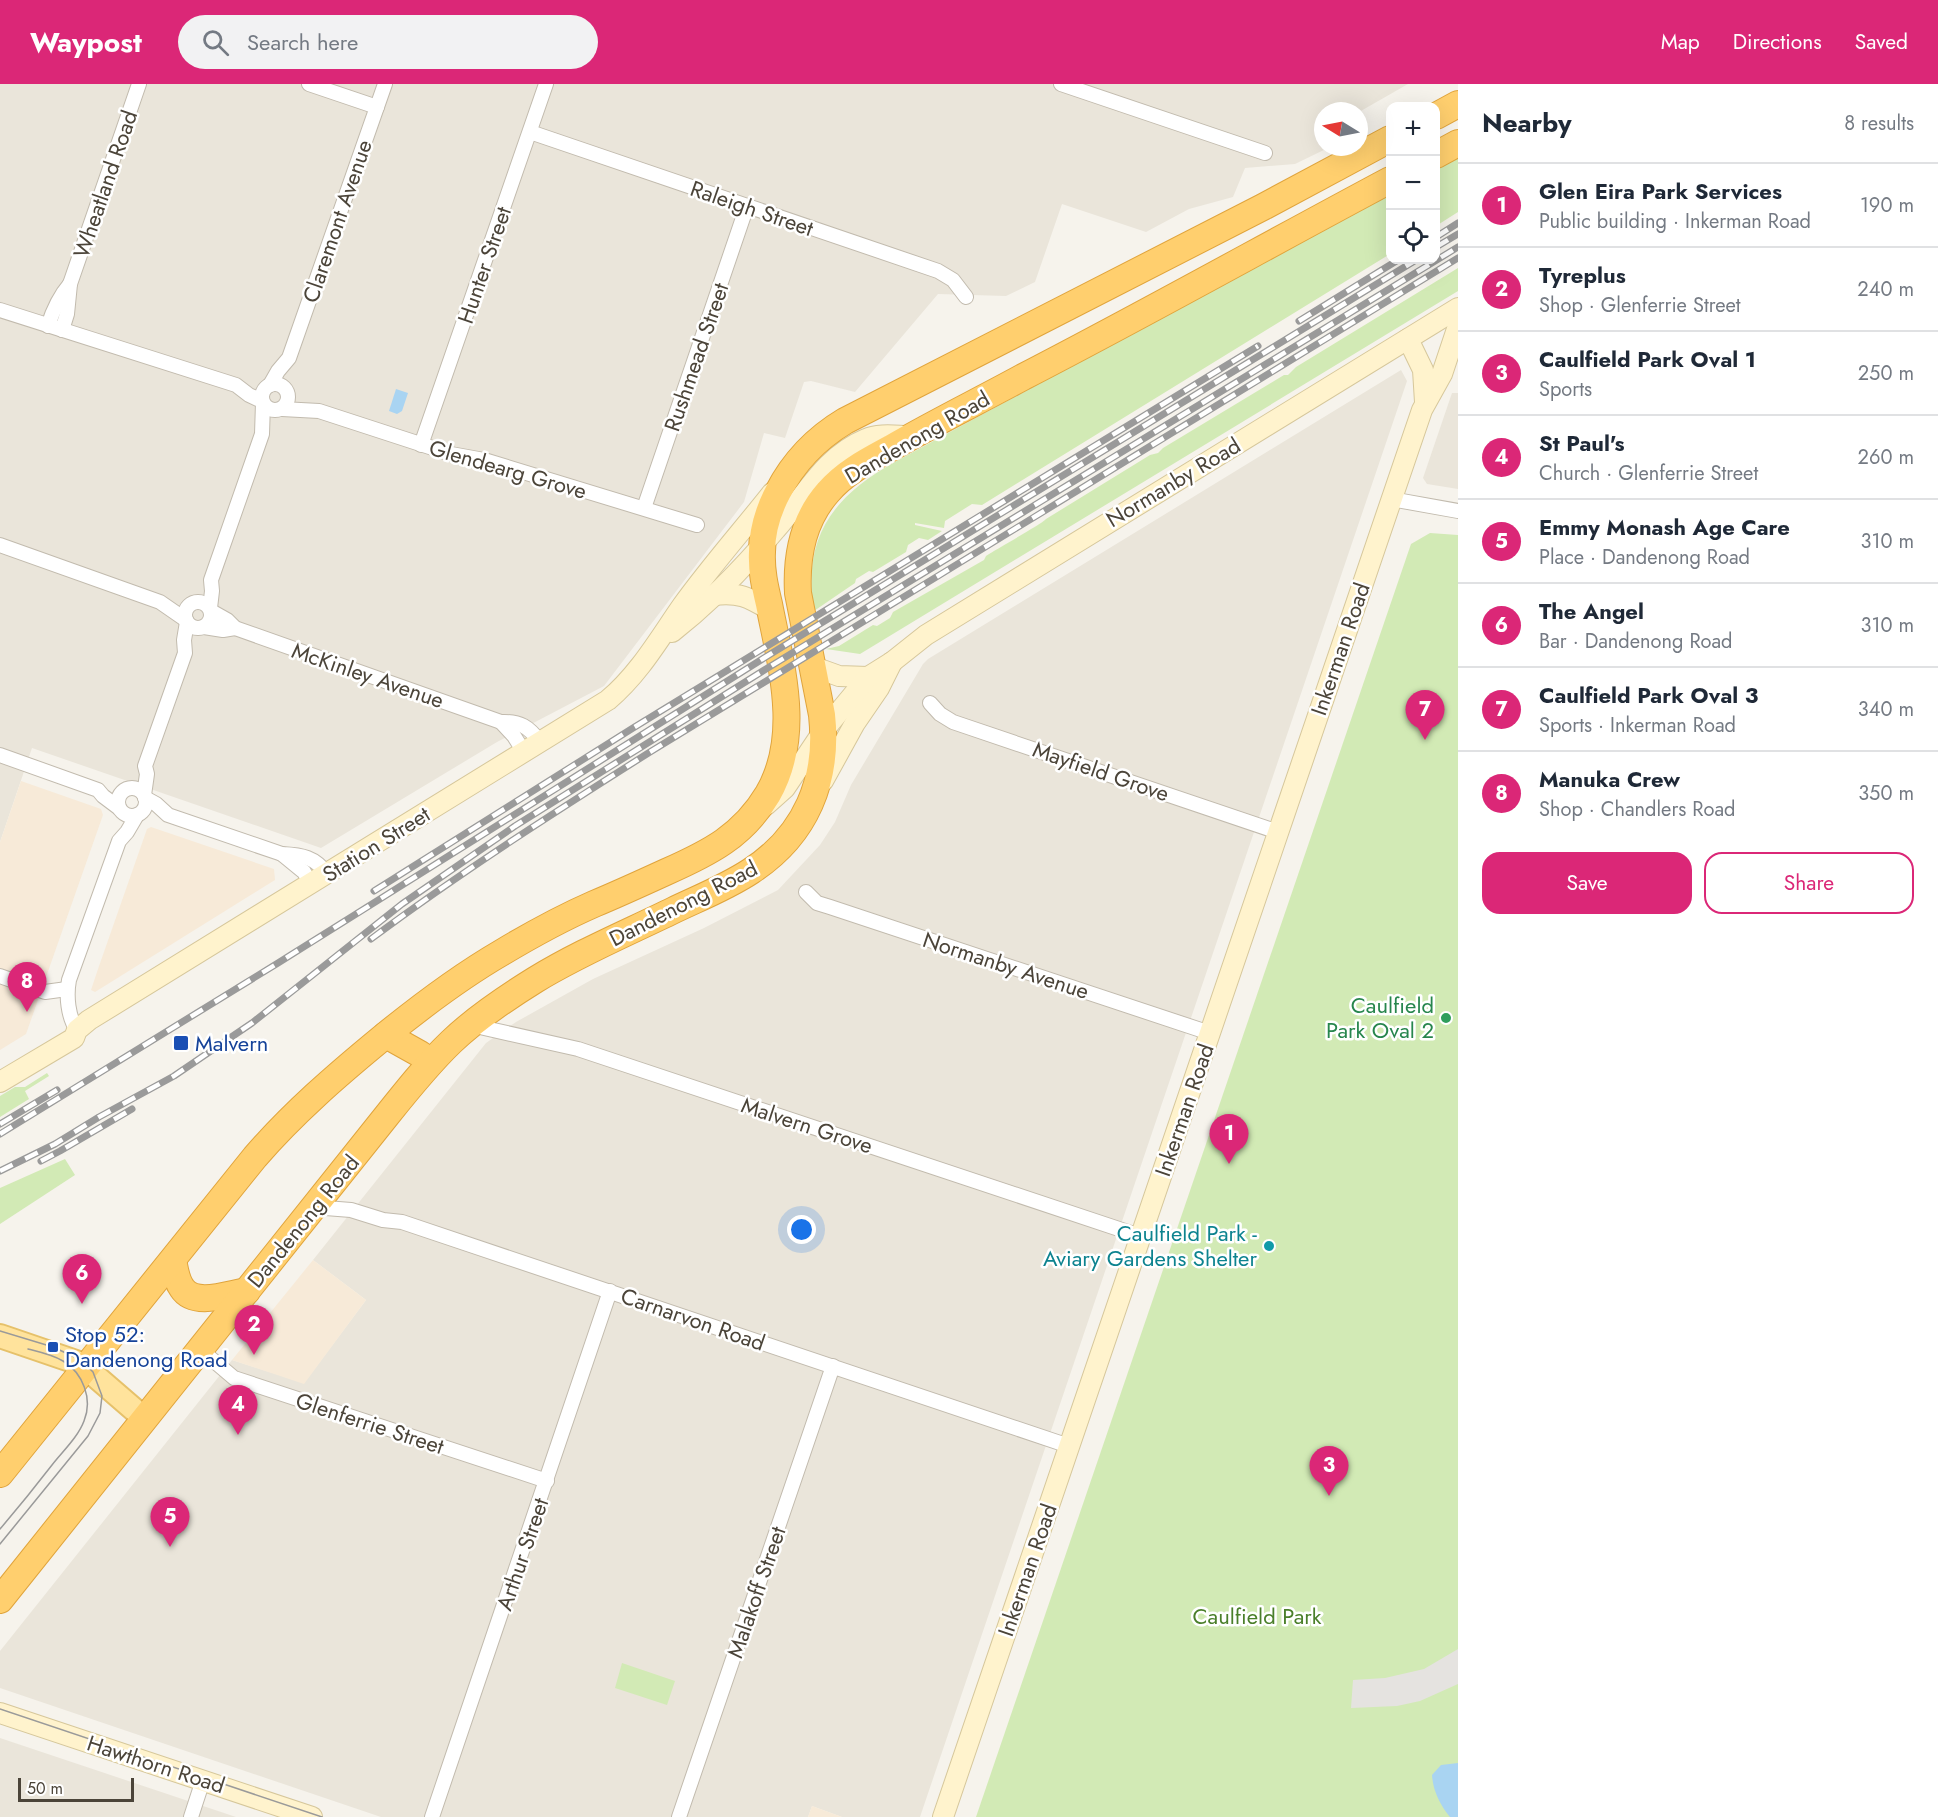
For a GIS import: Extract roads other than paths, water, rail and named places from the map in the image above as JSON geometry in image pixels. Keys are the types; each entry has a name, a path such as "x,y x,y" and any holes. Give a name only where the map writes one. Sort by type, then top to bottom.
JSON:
{"highway":[{"path":"1440,114 1458,104"},
{"name":"Dandenong Road","path":"0,1474 273,1136 339,1074 425,1003 501,952 565,918 706,854 744,825 761,804 781,763 785,743 787,705 763,574 762,546 769,512 791,469 809,447 845,421 1253,213 1386,141"},
{"path":"1440,153 1458,143"},
{"name":"Dandenong Road","path":"0,1600 431,1062 471,1025 512,995 559,966 750,872 788,840 809,806 816,789 822,765 824,730 798,583 799,553 807,527 822,499 837,483 854,469 911,436 1386,182"},
{"path":"386,1035 431,1062"},
{"path":"173,1260 178,1281 184,1292 190,1296 206,1298 247,1291"}],"main road":[{"path":"0,1336 67,1358 86,1368 145,1419"}],"street":[{"name":"Wheatland Road","path":"62,330 69,306 70,284 139,84"},
{"path":"309,84 377,107"},
{"name":"Claremont Avenue","path":"286,390 289,358 385,84"},
{"name":"Hunter Street","path":"421,445 546,84"},
{"path":"1061,84 1265,153"},
{"name":"Raleigh Street","path":"530,132 938,271 953,280 966,297"},
{"name":"Rushmead Street","path":"644,508 747,207"},
{"name":"Wheatland Road","path":"48,326 53,310 70,284"},
{"name":"Normanby Road","path":"744,825 785,788 824,730 868,677 892,662 926,634 1458,308"},
{"path":"0,310 236,385 270,410 281,409"},
{"name":"Inkerman Road","path":"943,1817 1391,499 1425,402 1442,374 1458,326"},
{"name":"Inkerman Road","path":"1408,339 1423,370 1425,402"},
{"name":"Claremont Avenue","path":"269,385 289,358"},
{"path":"236,385 278,384 286,390 288,401 271,426 262,434"},
{"path":"185,653 193,645 203,627 211,621 211,580 262,434 262,393 269,385"},
{"name":"Glendearg Grove","path":"286,390 319,411 421,445 451,454 484,460 698,525"},
{"name":"Glendearg Grove","path":"281,409 319,411"},
{"name":"Station Street","path":"660,640 693,616 714,596 762,546 792,510 811,482 835,458 870,438 911,436"},
{"name":"Station Street","path":"0,1068 83,1025 609,700 627,683 684,604 791,469"},
{"path":"1391,499 1458,511"},
{"path":"0,545 160,602 194,628 203,627"},
{"path":"83,1025 70,1020 68,996 119,841 119,797 145,766 185,653 186,611 203,587 211,580"},
{"path":"714,596 743,595 770,610"},
{"path":"160,602 205,603 211,610"},
{"name":"McKinley Avenue","path":"211,610 235,628 501,722 514,736 532,747"},
{"name":"McKinley Avenue","path":"203,627 223,630 235,628"},
{"name":"Normanby Road","path":"809,806 892,662"},
{"path":"814,667 839,676 868,677"},
{"name":"Mayfield Grove","path":"930,703 940,714 953,722 1278,832"},
{"path":"0,755 98,790 128,815 168,815"},
{"path":"119,841 145,807 147,774 145,766"},
{"path":"98,790 106,788 137,790 168,815 282,854 298,854 314,859 319,879"},
{"path":"282,854 304,872 319,879"},
{"name":"Normanby Avenue","path":"806,891 817,903 1210,1033"},
{"path":"0,976 45,992 68,996"},
{"name":"Station Street","path":"0,1082 74,1038 83,1025"},
{"name":"Malvern Grove","path":"471,1025 578,1050 1140,1236"},
{"name":"Carnarvon Road","path":"314,1207 351,1210 383,1220 402,1222 1070,1446"},
{"name":"Arthur Street","path":"432,1817 610,1291"},
{"name":"Glenferrie Street","path":"201,1350 234,1378 547,1481"},
{"name":"Malakoff Street","path":"679,1817 833,1366"},
{"name":"Hawthorn Road","path":"0,1713 312,1817"},
{"path":"190,1817 203,1780"}],"water":[{"path":"396,389 408,393 402,411 397,414 389,411"},
{"path":"1458,1763 1458,1817 1450,1817 1438,1798 1432,1775 1441,1765"}],"tram line":[{"path":"0,1331 53,1347 81,1360 93,1372 102,1396 100,1413 88,1436 0,1544"},
{"path":"0,1529 74,1438 87,1413 87,1396 76,1372 59,1359 28,1349"},
{"path":"0,1709 322,1817"}],"railway":[{"path":"1440,234 1458,223"},
{"path":"1440,245 1458,234"},
{"path":"0,1171 55,1144 174,1076 252,1023 402,904 515,826 766,669 1458,247"},
{"path":"371,939 474,866 650,752 1458,258"},
{"path":"1299,321 1392,264"},
{"path":"0,1134 278,963 764,658 1409,264"},
{"path":"374,891 633,728 1258,346"},
{"path":"0,1124 57,1090"},
{"path":"41,1161 132,1109"}],"place":[{"name":"Caulfield Park Oval 3","path":"1425,740"},
{"name":"Manuka Crew","path":"27,1012"},
{"name":"Caulfield Park Oval 2","path":"1446,1018"},
{"name":"Malvern","path":"181,1043"},
{"name":"Glen Eira Park Services","path":"1229,1164"},
{"name":"Caulfield Park - Aviary Gardens Shelter","path":"1269,1246"},
{"name":"The Angel","path":"82,1304"},
{"name":"Stop 52: Dandenong Road","path":"53,1347"},
{"name":"Tyreplus","path":"254,1355"},
{"name":"St Paul's","path":"238,1435"},
{"name":"Caulfield Park Oval 1","path":"1329,1496"},
{"name":"Emmy Monash Age Care","path":"170,1547"}],"park label":[{"name":"Caulfield Park","path":"1257,1616"}]}
